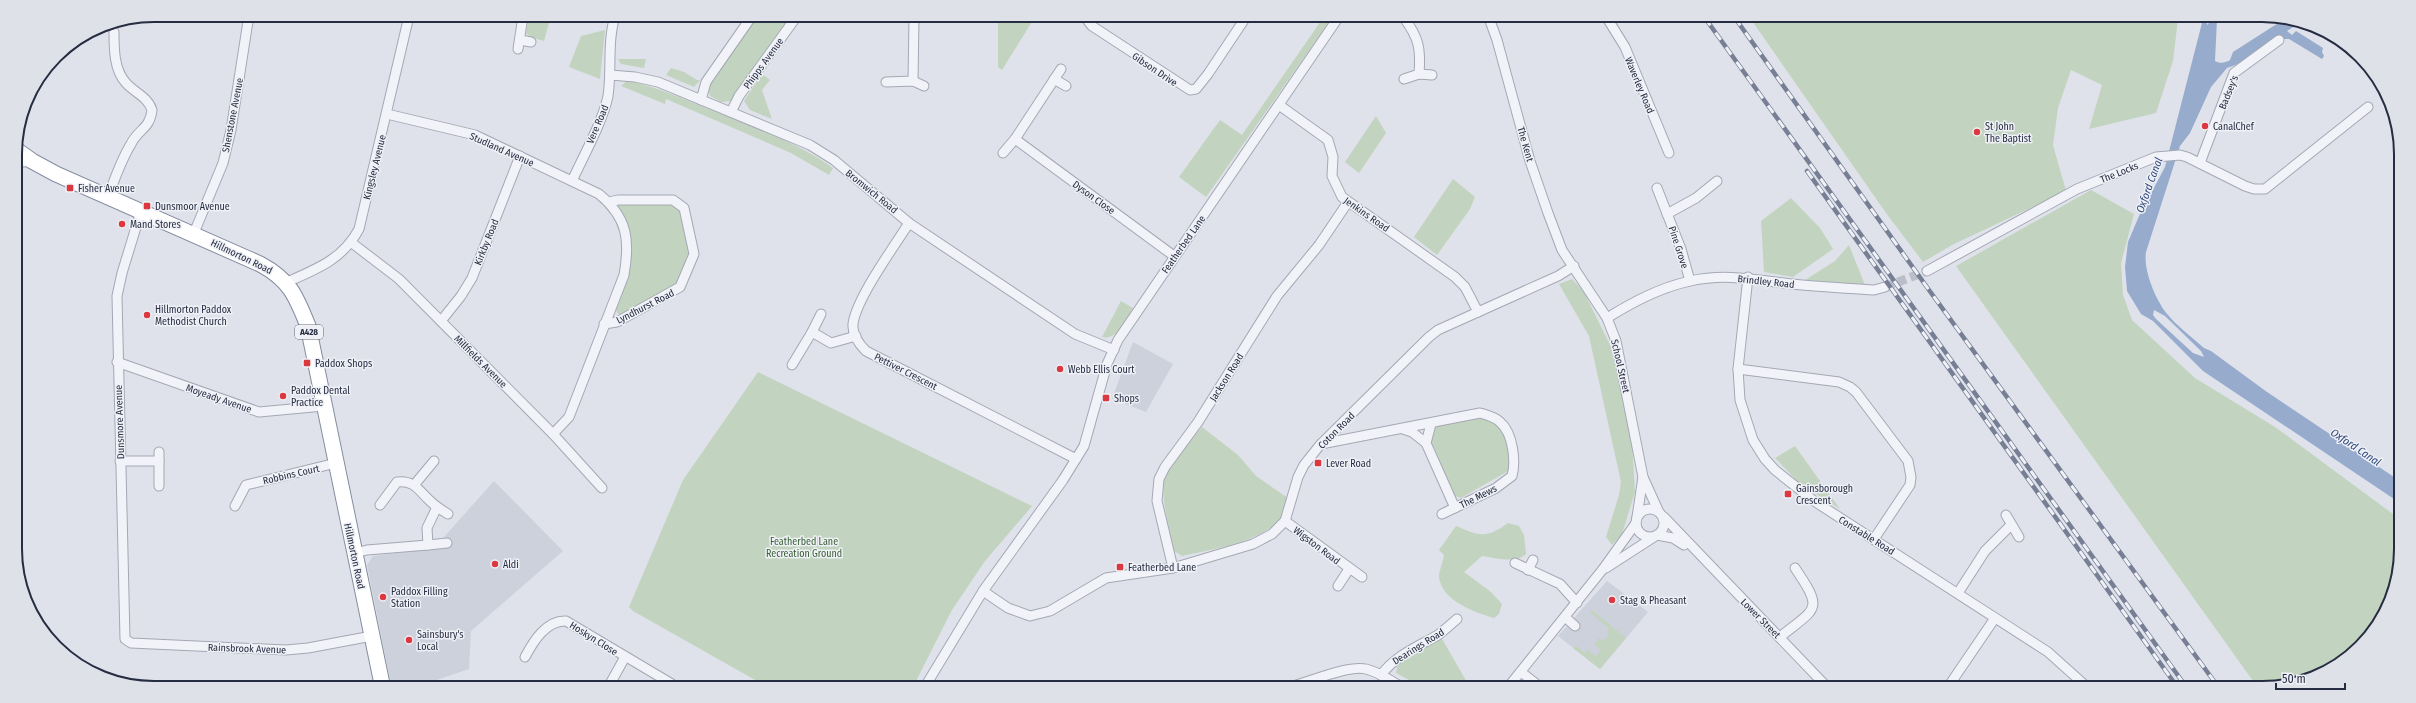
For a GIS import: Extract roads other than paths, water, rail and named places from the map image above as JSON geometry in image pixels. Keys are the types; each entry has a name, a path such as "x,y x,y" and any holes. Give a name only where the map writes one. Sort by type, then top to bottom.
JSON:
{"highway":[{"name":"Hillmorton Road","path":"22,154 32,161 108,196 266,266 287,282 308,326 381,681"}],"street":[{"name":"Shenstone Avenue","path":"194,233 223,163 230,136 248,22"},
{"name":"Kingsley Avenue","path":"287,282 326,265 352,243 363,214 408,22"},
{"path":"523,22 519,44 531,42"},
{"name":"Vere Road","path":"572,181 606,103 610,75 610,40 614,22"},
{"path":"701,100 706,82 748,22"},
{"name":"Phipps Avenue","path":"731,112 739,96 793,22"},
{"path":"913,81 914,22"},
{"name":"Gibson Drive","path":"1089,22 1092,26 1190,90 1196,89 1208,74 1243,22"},
{"name":"Featherbed Lane","path":"928,681 983,591 1076,459 1089,432 1107,364 1118,340 1335,22"},
{"path":"1407,22 1414,32 1421,53 1419,74"},
{"name":"The Kent","path":"1490,22 1497,40 1530,161 1562,250 1574,266"},
{"name":"Waverley Road","path":"1609,22 1625,47 1669,153"},
{"path":"108,196 129,146 136,135 149,123 152,110 148,101 126,83 120,75 114,50 114,32"},
{"name":"Badsey's","path":"2200,163 2234,73 2280,40"},
{"path":"1003,153 1015,138 1061,69"},
{"path":"1404,79 1419,74 1432,75"},
{"name":"Bromwich Road","path":"610,75 635,77 658,82 810,145 834,160 909,223 1075,334 1114,350"},
{"path":"1054,79 1066,86"},
{"path":"886,82 913,81 924,86"},
{"name":"Jenkins Road","path":"1279,105 1328,140 1332,157 1332,176 1342,197 1455,277 1465,287 1478,312"},
{"name":"The Locks","path":"1927,271 2077,189 2159,157 2180,155 2200,163 2245,186 2254,189 2265,188 2368,107"},
{"name":"Studland Avenue","path":"387,114 475,135 599,194 609,202"},
{"name":"Dyson Close","path":"1015,138 1174,256"},
{"name":"Kirkby Road","path":"440,321 461,296 472,278 520,156"},
{"path":"22,162 32,161"},
{"name":"Pine Grove","path":"1668,214 1696,198 1717,181"},
{"name":"Pine Grove","path":"1658,188 1681,249 1690,281"},
{"name":"Lyndhurst Road","path":"553,434 569,417 604,324 624,275 628,251 626,236 618,216 609,202 618,200 673,200 679,203 684,208 694,254 678,289 617,322 604,324"},
{"name":"Jackson Road","path":"1173,568 1157,501 1158,479 1198,422 1277,296 1319,245 1348,202"},
{"name":"Dunsmore Avenue","path":"124,637 117,362 117,296 122,273 141,211"},
{"path":"812,332 831,343 856,336 853,326 854,318 861,301 909,223"},
{"name":"Millfields Avenue","path":"352,243 399,279 553,434 602,488"},
{"name":"Coton Road","path":"983,591 1008,608 1030,616 1050,611 1106,578 1173,568 1253,544 1272,534 1285,521 1298,477 1320,445 1429,337 1438,330 1558,276 1574,266"},
{"name":"School Street","path":"1574,266 1607,318 1616,341 1643,477 1661,514"},
{"name":"Brindley Road","path":"1607,318 1645,296 1690,281 1748,277 1792,284 1866,290 1885,287"},
{"name":"Constable Road","path":"1748,277 1738,369 1740,400 1744,418 1753,440 1765,459 1775,470 1814,501 2048,652 2080,681"},
{"path":"792,365 821,314"},
{"name":"Pettiver Crescent","path":"856,336 859,344 866,351 1076,459"},
{"name":"Moyeady Avenue","path":"117,362 259,412 324,406"},
{"path":"1738,369 1838,382 1856,392 1908,461 1912,477 1910,485 1874,539"},
{"name":"The Mews","path":"1431,424 1480,413 1494,418 1501,422 1506,429 1515,457 1512,476 1496,488 1442,514"},
{"path":"1320,445 1431,424 1426,443"},
{"path":"1403,429 1412,432 1426,443 1455,508"},
{"path":"159,452 159,486"},
{"path":"120,461 159,461"},
{"path":"415,484 434,461"},
{"name":"Robbins Court","path":"235,506 246,485 336,463"},
{"name":"School Street","path":"1513,681 1603,569 1636,520 1643,477"},
{"path":"380,505 397,482 407,482 415,484 437,507 448,514"},
{"path":"428,545 427,528 437,507"},
{"path":"1646,509 1661,514 1663,530 1656,536 1642,535 1636,520 1646,509"},
{"name":"Lower Street","path":"1661,514 1694,551 1780,637 1820,681"},
{"path":"2006,514 2011,525 2019,536"},
{"name":"Wigston Road","path":"1285,521 1362,577"},
{"path":"1958,593 1984,551 2011,525"},
{"name":"School Street","path":"1603,569 1656,536"},
{"name":"Lower Street","path":"1656,536 1673,538 1694,551"},
{"path":"355,553 367,550 447,543"},
{"path":"1528,570 1534,560"},
{"path":"1515,563 1560,584 1577,603"},
{"path":"1780,637 1811,612 1814,602 1812,594 1794,568"},
{"name":"Wigston Road","path":"1338,586 1349,569"},
{"path":"1565,617 1575,626"},
{"path":"1952,681 1995,618"},
{"name":"Dearings Road","path":"1381,675 1390,663 1398,657 1439,634 1457,619"},
{"name":"Hoskyn Close","path":"525,657 538,635 562,621 572,623 625,657 667,681"},
{"name":"Rainsbrook Avenue","path":"124,637 131,643 286,650 308,648 372,636"},
{"path":"612,681 625,657"},
{"path":"1311,681 1354,669 1366,669 1391,681"},
{"path":"1521,672 1533,681"}],"water":[{"path":"2202,22 2206,22 2207,25 2210,22 2217,22 2215,61 2221,63 2230,60 2233,52 2278,23 2295,26 2287,31 2292,35 2296,31 2323,48 2322,52 2324,56 2322,59 2289,39 2281,39 2241,63 2227,68 2211,87 2190,133 2180,146 2146,252 2146,267 2151,285 2159,302 2176,324 2204,348 2211,351 2267,392 2394,477 2394,499 2203,371 2153,321 2141,314 2127,291 2125,267 2128,242 2139,216 2165,167","holes":["2154,310 2165,316 2201,351 2204,357 2193,353 2156,319 2153,315"]}],"tunnel":[{"path":"1885,287 1927,271"}],"railway":[{"path":"1708,22 2182,681"},
{"path":"1738,22 1929,290 2214,681"},
{"path":"1807,171 2173,681"}],"place":[{"name":"CanalChef","path":"2205,126"},
{"name":"St John The Baptist","path":"1977,132"},
{"name":"Fisher Avenue","path":"70,188"},
{"name":"Dunsmoor Avenue","path":"147,206"},
{"name":"Mand Stores","path":"122,224"},
{"name":"Hillmorton Paddox Methodist Church","path":"147,315"},
{"name":"Paddox Shops","path":"307,363"},
{"name":"Webb Ellis Court","path":"1060,369"},
{"name":"Paddox Dental Practice","path":"283,396"},
{"name":"Shops","path":"1106,398"},
{"name":"Lever Road","path":"1318,463"},
{"name":"Gainsborough Crescent","path":"1788,494"},
{"name":"Aldi","path":"495,564"},
{"name":"Featherbed Lane","path":"1120,567"},
{"name":"Paddox Filling Station","path":"383,597"},
{"name":"Stag & Pheasant","path":"1612,600"},
{"name":"Sainsbury's Local","path":"409,640"}],"water label":[{"name":"Oxford Canal","path":"2149,185"},
{"name":"Oxford Canal","path":"2356,447"}],"park label":[{"name":"Featherbed Lane Recreation Ground","path":"804,546"}]}
